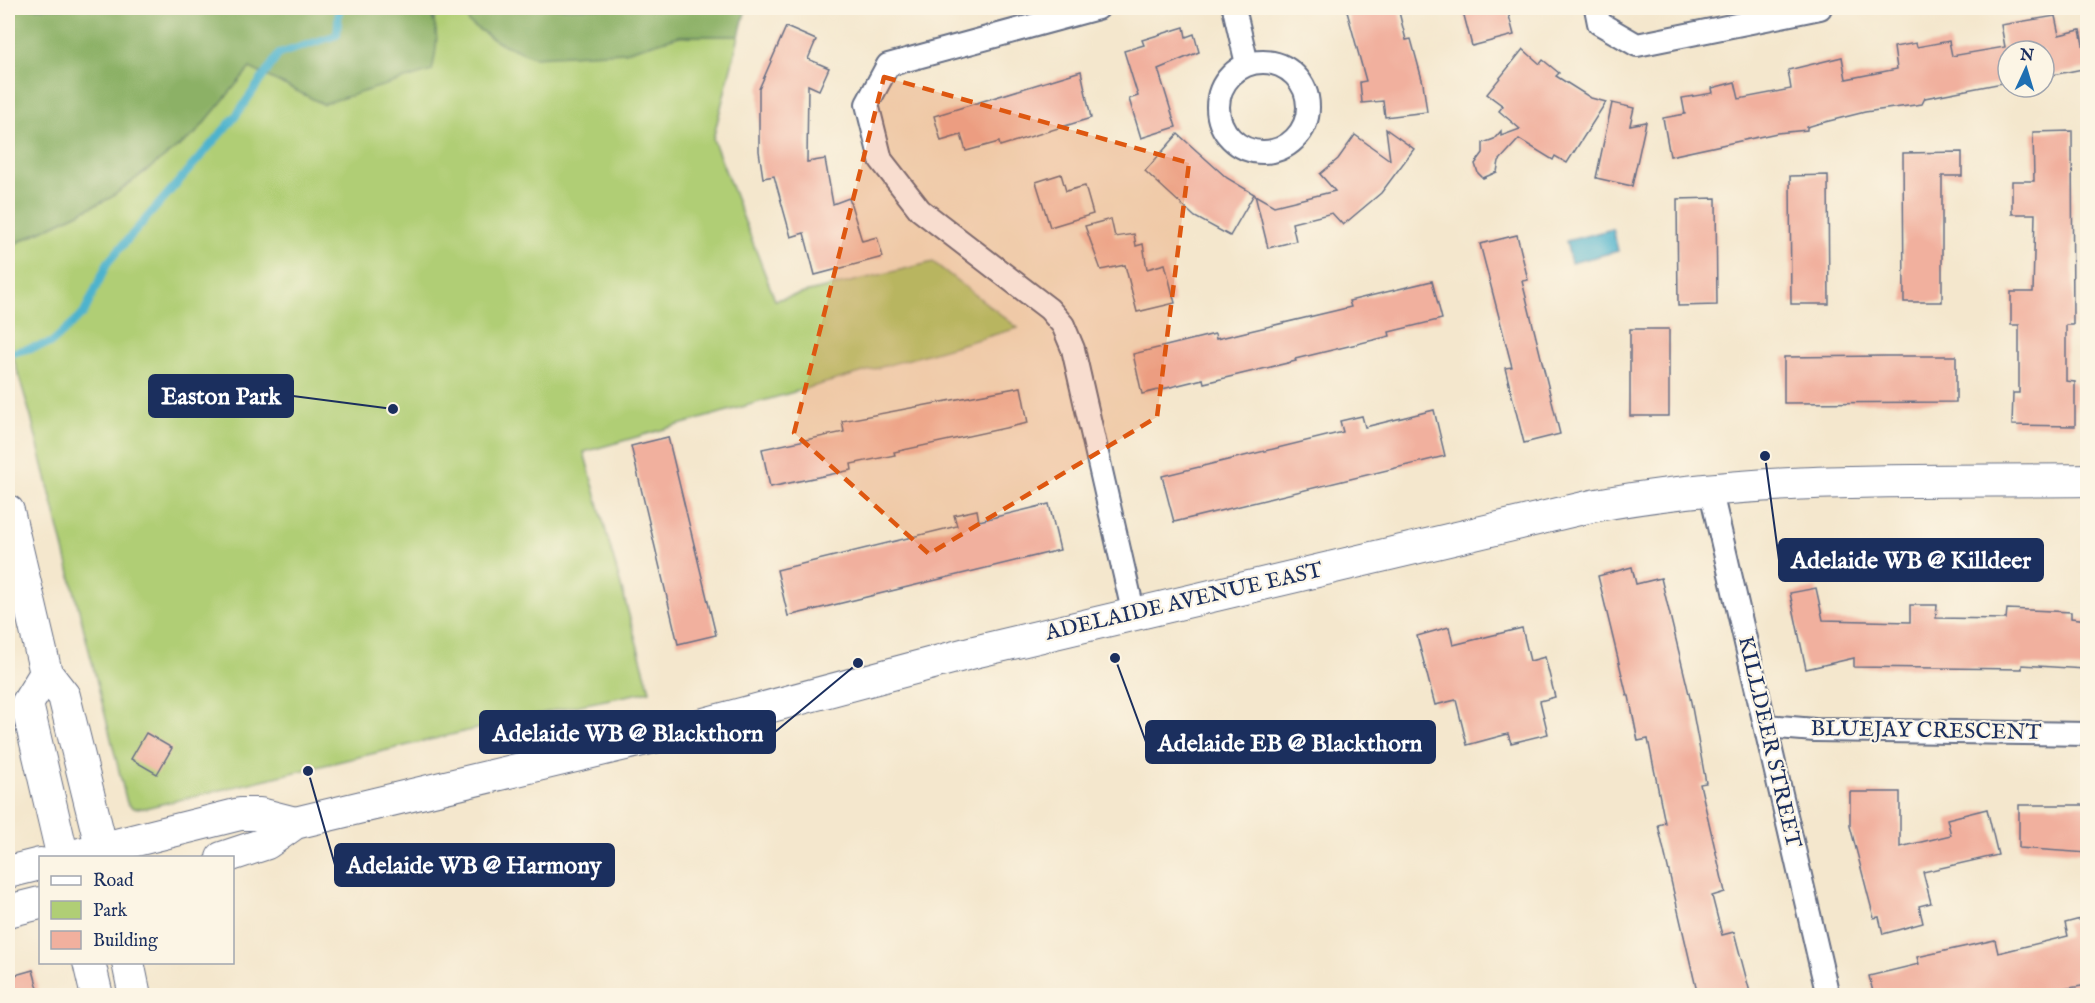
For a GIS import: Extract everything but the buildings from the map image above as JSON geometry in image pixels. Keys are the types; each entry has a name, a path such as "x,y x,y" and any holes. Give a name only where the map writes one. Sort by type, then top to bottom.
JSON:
{"main road":[{"name":"ADELAIDE AVENUE EAST","path":"228,856 267,843 295,823 663,735 974,652 1592,506 1710,488 1839,483 2088,480"},
{"path":"8,511 46,673 64,696 102,853"},
{"path":"46,673 27,704 64,856"},
{"name":"ADELAIDE AVENUE EAST","path":"79,856 102,853 240,814 260,814 295,823"},
{"path":"8,872 39,864"},
{"path":"8,911 39,903"},
{"path":"89,964 97,996"},
{"path":"128,964 135,996"}],"street":[{"path":"1098,8 888,65 867,104 881,160 920,210 1049,309 1063,325 1072,349 1134,615"},
{"path":"1234,8 1248,64"},
{"path":"1596,8 1599,23 1637,45 1820,8"},
{"name":"KILLDEER STREET","path":"1710,488 1828,996"},
{"name":"BLUEJAY CRESCENT","path":"1766,726 1815,730 2088,734"}],"highlighted area":[{"path":"884,77 1189,163 1157,417 929,554 794,433"}],"green space":[{"path":"8,8 427,8 436,31 436,46 432,71 323,104 250,68 195,134 110,198 8,247"},
{"path":"427,8 466,8 470,23 498,42 625,52 679,36 739,36 713,139 775,300 933,262 1018,328 584,452 650,691 551,711 145,808 133,808 127,803 31,417 8,339 8,247 110,198 195,134 250,67 323,104 435,19"},
{"path":"466,8 746,8 739,36 679,36 625,52 533,57 498,42 469,23"}],"water":[{"path":"1613,229 1618,251 1571,263 1566,241"}],"waterway":[{"path":"15,352 51,343 84,313 108,262 235,117 279,54 337,35 339,8"}],"place":[{"name":"Easton Park","path":"393,409"},
{"name":"Adelaide WB @ Killdeer","path":"1765,456"},
{"name":"Adelaide EB @ Blackthorn","path":"1115,658"},
{"name":"Adelaide WB @ Blackthorn","path":"858,663"},
{"name":"Adelaide WB @ Harmony","path":"308,771"}]}
